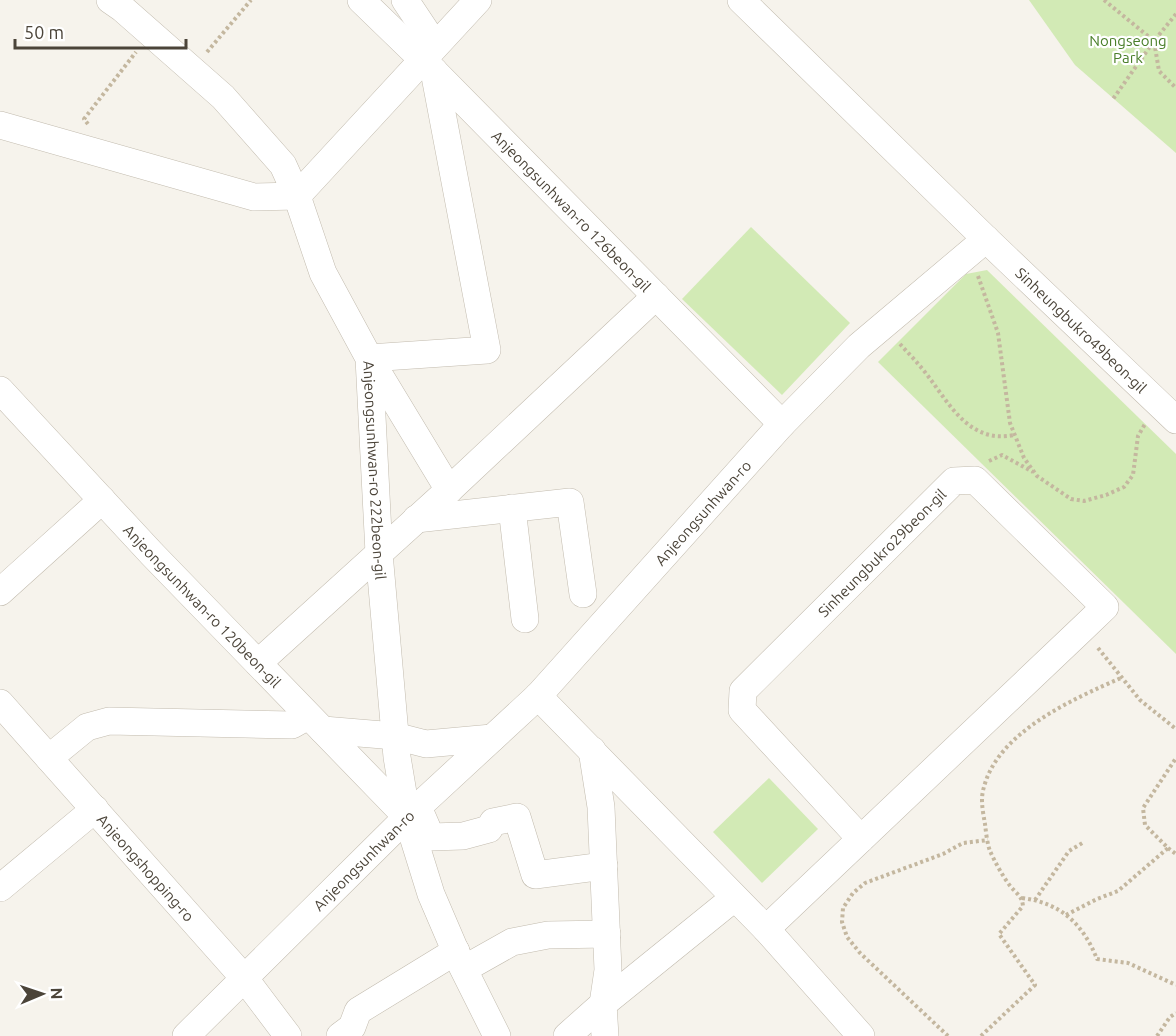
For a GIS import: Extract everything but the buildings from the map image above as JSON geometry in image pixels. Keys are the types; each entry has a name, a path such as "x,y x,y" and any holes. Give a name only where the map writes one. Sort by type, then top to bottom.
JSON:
{"street":[{"name":"Anjeongsunhwan-ro 222beon-gil","path":"110,0 159,40 230,104 284,165 323,273 369,358 379,553 395,736 412,812"},
{"name":"Anjeongsunhwan-ro 126beon-gil","path":"361,0 431,58 656,296 782,424"},
{"path":"405,0 431,58 487,350 369,358 449,490"},
{"path":"0,125 254,197 297,196 431,58 478,0"},
{"path":"741,0 978,246"},
{"name":"Anjeongsunhwan-ro","path":"186,1036 412,812 538,696 782,424 859,346 978,246"},
{"name":"Sinheungbukro49beon-gil","path":"978,246 1170,413"},
{"path":"258,663 449,490 656,296"},
{"name":"Anjeongsunhwan-ro 120beon-gil","path":"0,390 315,723 412,812"},
{"path":"766,929 1105,606 975,480"},
{"name":"Sinheungbukro29beon-gil","path":"861,839 742,710 743,691 954,481 975,480"},
{"path":"0,592 102,500"},
{"path":"416,519 570,502 583,594"},
{"path":"512,508 525,619"},
{"path":"538,696 766,929 861,1036"},
{"name":"Anjeongshopping-ro","path":"0,703 245,979 288,1036"},
{"path":"49,758 87,727 109,721 292,725 315,723 395,736 426,744 492,738"},
{"path":"591,750 602,807 608,970 603,1004 605,1036"},
{"path":"0,888 94,809"},
{"path":"412,812 431,837 463,836 489,829 493,822 517,817 535,875 604,866"},
{"path":"412,812 431,894 497,1036"},
{"path":"567,1036 734,898"},
{"path":"340,1036 352,1028 358,1011 460,960 512,942 548,936 607,934"}],"path":[{"path":"1104,0 1154,41 1159,71 1176,88"},
{"path":"1113,99 1176,14"},
{"path":"978,246 998,333 1010,423 1024,458 1034,472"},
{"path":"883,326 927,375 959,418 978,430 993,435 1014,435"},
{"path":"975,480 973,476 991,459 1002,455 1034,472 1055,490 1071,499 1084,501 1106,495 1124,487 1133,475 1138,436 1145,424 1170,413"},
{"path":"1082,629 1140,700 1176,729"},
{"path":"1121,678 1072,700 1030,727 1010,743 990,769 983,789 982,807 989,850 1010,886 1022,898 1054,906 1083,931 1097,960 1128,963 1176,985"},
{"path":"1176,758 1143,808 1145,825 1176,854"},
{"path":"948,1036 860,953 847,937 842,922 843,908 853,893 865,883 943,855 963,843 988,840"},
{"path":"1035,900 1069,851 1084,842"},
{"path":"1066,915 1118,891 1168,848"},
{"path":"981,1036 1035,985 999,934 1023,906 1022,898"},
{"path":"1157,1036 1170,1017 1176,1013"}],"green space":[{"name":"Nongseong Park","path":"1029,0 1176,0 1176,153 1075,65"},
{"path":"751,227 850,323 782,395 682,299"},
{"path":"987,270 1176,454 1176,654 878,362 966,274"},
{"path":"769,778 818,829 762,883 713,832"}]}
